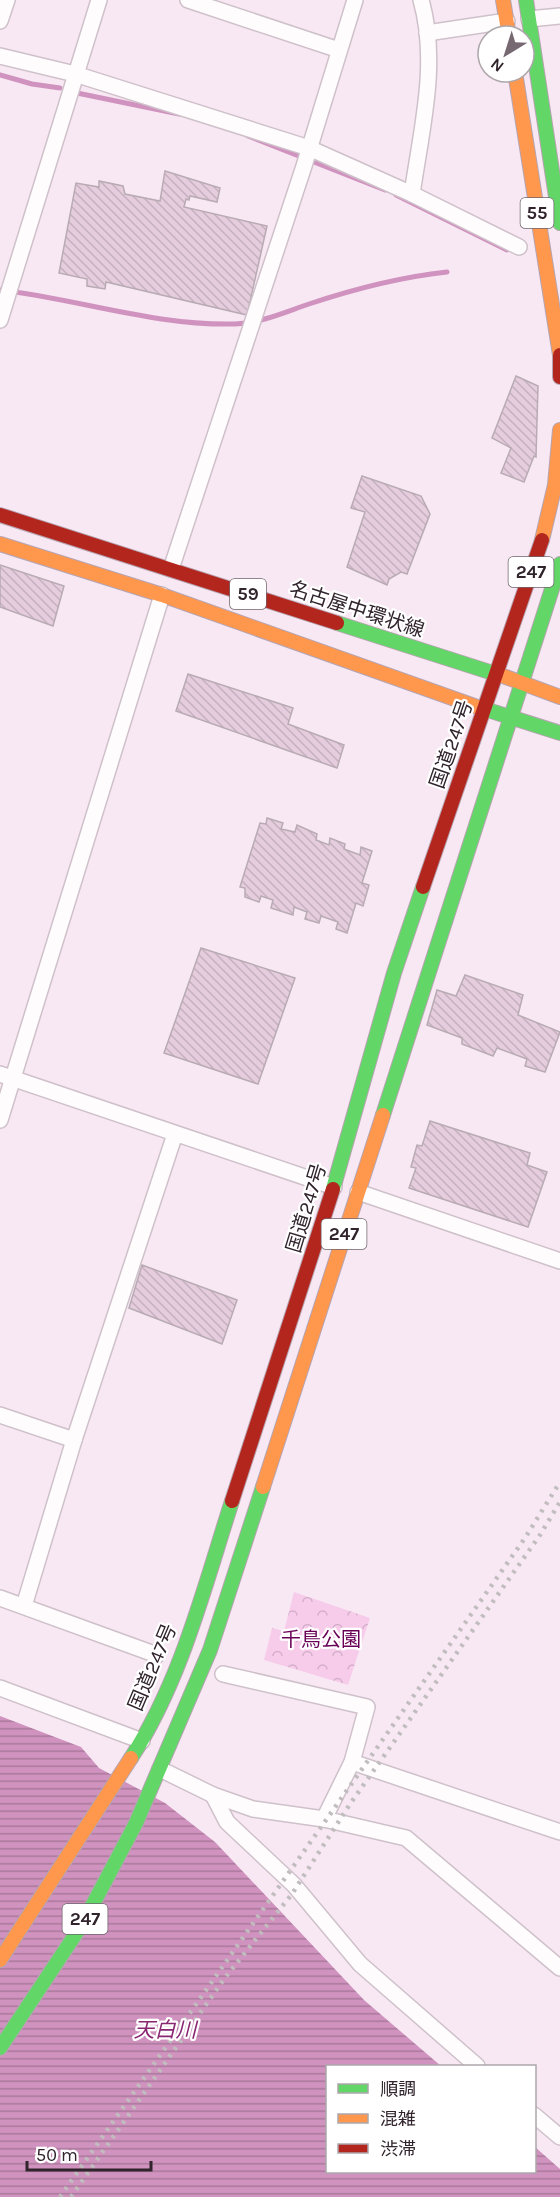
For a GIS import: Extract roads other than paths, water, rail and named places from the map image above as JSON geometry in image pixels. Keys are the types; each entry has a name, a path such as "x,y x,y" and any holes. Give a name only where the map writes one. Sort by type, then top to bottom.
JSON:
{"main road":[{"path":"503,0 507,24"},
{"name":"55","path":"526,0 560,223"},
{"name":"55","path":"517,84 560,355"},
{"path":"560,355 560,377"},
{"name":"国道247号","path":"0,1960 142,1741 184,1649 334,1187 394,972 543,537 555,485 560,430"},
{"name":"名古屋中環状線","path":"0,515 496,674 560,697"},
{"name":"59","path":"0,544 162,595 483,709"},
{"name":"247","path":"0,2048 82,1924 158,1775 210,1650 560,564"},
{"path":"483,709 560,733"}],"street":[{"path":"0,21 7,0"},
{"path":"0,320 99,0"},
{"path":"188,0 339,50"},
{"path":"171,569 304,166 355,0"},
{"path":"412,194 429,78 427,33 421,0"},
{"path":"529,19 560,16"},
{"path":"427,33 476,30"},
{"path":"0,56 75,74 309,149 412,194 519,247"},
{"path":"0,1120 7,1076 162,595"},
{"path":"7,1076 334,1187"},
{"path":"24,1606 74,1440 175,1134"},
{"path":"358,1192 560,1261"},
{"path":"0,1415 74,1440"},
{"path":"0,1598 157,1655"},
{"path":"223,1674 367,1707 352,1762 324,1819"},
{"path":"0,1688 142,1741"},
{"path":"352,1762 560,1832"},
{"path":"158,1775 253,1809 324,1819 406,1838 560,1968"},
{"path":"213,1795 227,1822 294,1885 360,1964 475,2065"},
{"path":"536,2117 560,2137"}],"water":[{"name":"天白川","path":"0,1716 81,1747 99,1768 165,1803 215,1842 364,2000 440,2065 326,2065 326,2173 536,2173 536,2148 560,2169 560,2197 0,2197"}],"waterway":[{"path":"0,75 32,84 60,88"},
{"path":"77,93 179,114"},
{"path":"248,136 385,190"},
{"path":"396,195 507,250"},
{"path":"0,290 176,321 235,324 264,319 378,284 447,272"}],"railway":[{"path":"60,2197 525,1538 560,1482"},
{"path":"71,2197 224,1979 292,1894 350,1804 540,1535 560,1502"}],"park label":[{"name":"千鳥公園","path":"321,1639"}]}
